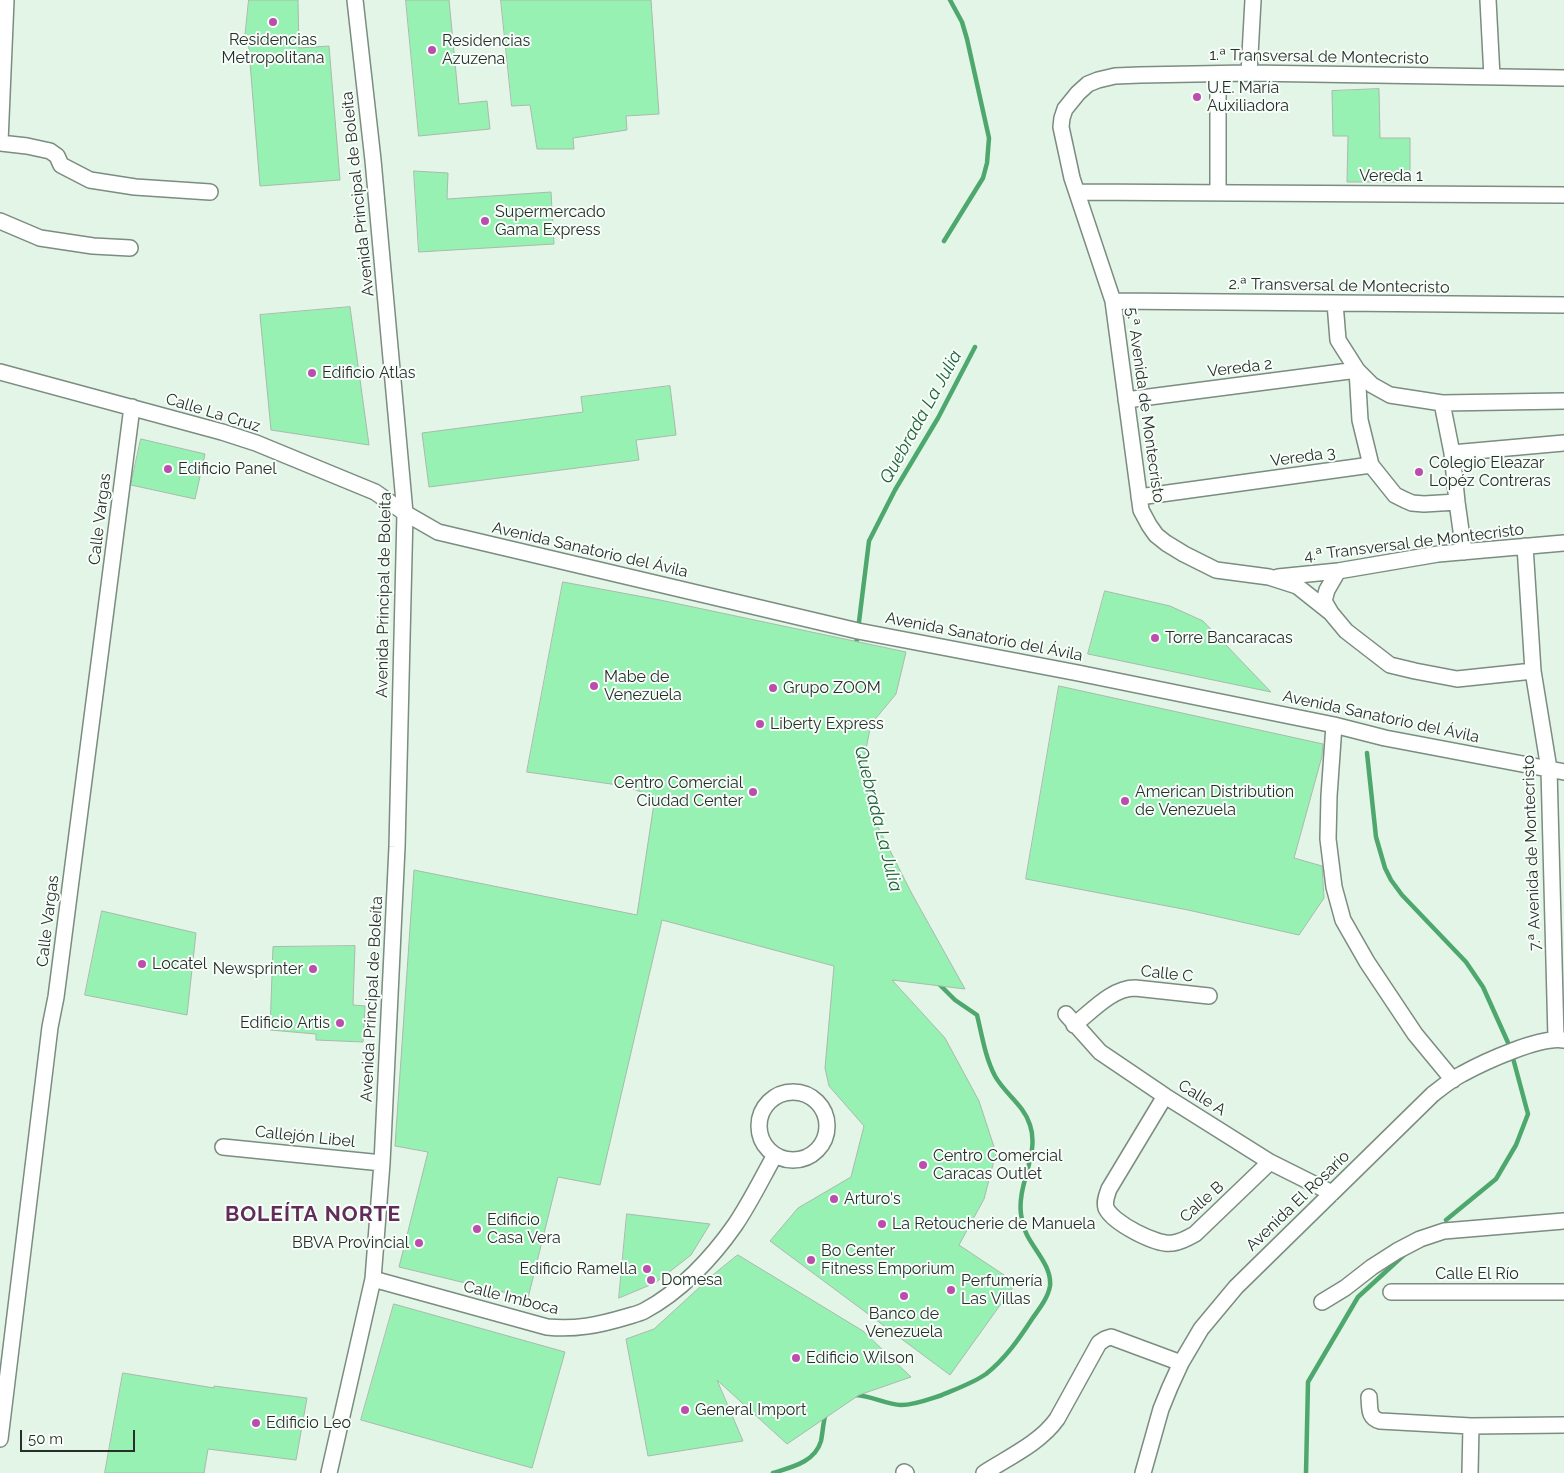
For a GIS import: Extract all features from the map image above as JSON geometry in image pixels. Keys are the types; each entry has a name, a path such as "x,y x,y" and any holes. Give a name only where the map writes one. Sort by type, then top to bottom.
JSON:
{"street":[{"path":"6,0 0,142 50,151 56,156 61,165 90,180 135,187 210,192"},
{"name":"Avenida Principal de Boleíta","path":"355,0 373,160 405,513 397,846 382,1163 373,1279"},
{"path":"1249,73 1253,0"},
{"path":"1488,0 1492,77"},
{"name":"1.ª Transversal de Montecristo","path":"1078,93 1088,84 1115,76 1249,73 1564,78"},
{"path":"1218,74 1218,193"},
{"name":"5.ª Avenida de Montecristo","path":"1078,93 1066,109 1061,127 1072,178 1113,301 1141,510 1148,526 1166,543 1216,570 1269,578 1297,586 1331,613"},
{"name":"Vereda 1","path":"1077,192 1564,195"},
{"path":"0,221 40,238 93,246 130,248"},
{"name":"2.ª Transversal de Montecristo","path":"1113,301 1564,305"},
{"path":"1335,303 1338,340 1358,370 1372,385 1390,395 1442,403 1564,401"},
{"path":"1358,370 1360,420 1371,466 1395,495 1412,503 1457,502"},
{"name":"Vereda 2","path":"1126,400 1358,370"},
{"name":"Calle La Cruz","path":"0,372 132,407 256,443 375,492 405,513"},
{"path":"1442,403 1452,453 1464,552"},
{"name":"Calle Vargas","path":"0,1439 50,1027 60,967 132,407"},
{"path":"1452,453 1564,443"},
{"name":"Vereda 3","path":"1139,497 1371,466"},
{"name":"Avenida Sanatorio del Ávila","path":"405,513 438,532 848,629 1078,673 1334,725 1385,738 1564,772"},
{"name":"4.ª Transversal de Montecristo","path":"1269,578 1338,571 1438,554 1564,543"},
{"name":"7.ª Avenida de Montecristo","path":"1525,546 1534,671 1549,769 1560,1039"},
{"name":"5.ª Avenida de Montecristo","path":"1338,571 1326,590 1324,601 1346,631 1390,665 1457,679 1534,671"},
{"path":"1334,725 1328,839 1334,887 1343,920 1367,962 1415,1034 1452,1080"},
{"name":"Calle C","path":"1070,1020 1126,988 1209,996"},
{"name":"Calle A","path":"1070,1020 1100,1052 1165,1096 1270,1162 1332,1193"},
{"name":"Avenida El Rosario","path":"1143,1473 1161,1410 1181,1363 1201,1329 1236,1287 1427,1100 1452,1080 1490,1060 1523,1047 1560,1039"},
{"path":"794,1092 813,1099 821,1108 826,1118 825,1136 820,1147 809,1156 798,1160 786,1160 775,1155 764,1145 759,1134 759,1122 763,1110 770,1101 780,1095 794,1092"},
{"name":"Calle B","path":"1165,1096 1109,1189 1105,1201 1106,1207 1119,1223 1159,1242 1172,1244 1185,1240 1195,1234 1270,1162"},
{"name":"Callejón Libel","path":"223,1147 382,1163"},
{"name":"Calle Imboca","path":"373,1279 547,1327 582,1328 642,1312 673,1293 706,1261 735,1224 775,1155"},
{"path":"1322,1302 1346,1288 1372,1267 1420,1238 1444,1231 1564,1221"},
{"path":"330,1473 373,1279"},
{"name":"Calle El Río","path":"1391,1292 1564,1292"},
{"path":"984,1473 1049,1430 1058,1419 1099,1343 1105,1339 1111,1337 1181,1363"},
{"path":"1369,1397 1370,1414 1374,1420 1471,1426 1564,1425"},
{"path":"1470,1473 1471,1426"}],"building":[{"path":"249,0 298,0 299,48 329,46 340,180 260,186 248,38 245,38"},
{"name":"Residencias Azuzena","path":"406,0 449,0 459,104 487,101 490,129 419,136"},
{"path":"501,0 651,0 659,114 626,116 627,130 573,138 574,149 537,149 530,105 512,106"},
{"path":"1379,89 1380,138 1410,138 1410,182 1347,182 1348,136 1333,136 1332,91"},
{"name":"Supermercado Gama Express","path":"414,171 448,173 447,199 551,192 554,244 419,252"},
{"name":"Edificio Atlas","path":"350,307 369,445 271,430 260,315"},
{"path":"670,386 676,435 636,440 639,460 429,487 422,433 583,412 581,397"},
{"name":"Edificio Panel","path":"141,439 205,454 195,499 131,485"},
{"path":"563,582 660,600 906,652 896,694 871,724 862,769 873,817 912,894 965,989 892,980 945,1038 979,1101 996,1153 984,1199 959,1245 1016,1283 950,1375 770,1241 798,1208 851,1177 864,1126 829,1086 825,1068 834,966 662,920 600,1185 558,1177 528,1298 399,1267 428,1152 395,1146 414,870 637,915 655,797 625,786 527,772"},
{"name":"Torre Bancaracas","path":"1105,591 1170,606 1203,621 1271,692 1088,654"},
{"name":"American Distribution de Venezuela","path":"1059,686 1323,744 1322,756 1294,858 1322,866 1324,898 1299,935 1188,910 1026,879"},
{"name":"Locatel","path":"102,911 196,933 187,1015 85,995"},
{"name":"Newsprinter","path":"355,946 353,1005 365,1006 363,1042 316,1040 316,1034 270,1030 273,947"},
{"name":"Edificio Ramella","path":"627,1214 710,1224 691,1255 655,1283 619,1298"},
{"name":"Edificio Wilson","path":"738,1255 863,1331 911,1377 859,1395 787,1444 717,1380 743,1441 648,1456 626,1339 654,1329 714,1274"},
{"path":"394,1304 565,1352 532,1468 361,1420"},
{"path":"123,1373 214,1388 214,1386 307,1398 296,1460 208,1449 204,1473 105,1473"}],"waterway":[{"path":"944,241 983,178 987,163 989,138 967,39 962,22 950,0"},
{"name":"Quebrada La Julia","path":"856,646 869,541 895,490 938,418 975,347"},
{"path":"1367,753 1376,837 1385,868 1402,895 1466,962 1483,987 1510,1047 1528,1114 1516,1145 1496,1179 1446,1220"},
{"name":"Quebrada La Julia","path":"854,1395 906,1405 942,1395 976,1380 993,1368 1011,1348 1043,1303 1050,1286 1046,1266 1027,1235 1021,1214 1022,1192 1032,1147 1030,1125 1019,1105 995,1076 986,1054 977,1015 955,1000 938,983"},
{"path":"1306,1473 1308,1382 1358,1297 1405,1254"},
{"name":"Quebrada La Julia","path":"773,1473 802,1463 814,1454 821,1441 826,1413"}],"place":[{"name":"Residencias Metropolitana","path":"273,22"},
{"name":"Residencias Azuzena","path":"432,50"},
{"name":"U.E. María Auxiliadora","path":"1197,97"},
{"name":"Supermercado Gama Express","path":"485,221"},
{"name":"Edificio Atlas","path":"312,373"},
{"name":"Edificio Panel","path":"168,469"},
{"name":"Colegio Eleazar Lopéz Contreras","path":"1419,472"},
{"name":"Torre Bancaracas","path":"1155,638"},
{"name":"Mabe de Venezuela","path":"594,686"},
{"name":"Grupo ZOOM","path":"773,688"},
{"name":"Liberty Express","path":"760,724"},
{"name":"Centro Comercial Ciudad Center","path":"753,792"},
{"name":"American Distribution de Venezuela","path":"1125,801"},
{"name":"Locatel","path":"142,964"},
{"name":"Newsprinter","path":"313,969"},
{"name":"Edificio Artis","path":"340,1023"},
{"name":"Centro Comercial Caracas Outlet","path":"923,1165"},
{"name":"Arturo's","path":"834,1199"},
{"name":"La Retoucherie de Manuela","path":"882,1224"},
{"name":"Edificio Casa Vera","path":"477,1229"},
{"name":"BBVA Provincial","path":"419,1243"},
{"name":"Bo Center Fitness Emporium","path":"811,1260"},
{"name":"Edificio Ramella","path":"647,1269"},
{"name":"Domesa","path":"651,1280"},
{"name":"Perfumería Las Villas","path":"951,1290"},
{"name":"Banco de Venezuela","path":"904,1296"},
{"name":"Edificio Wilson","path":"796,1358"},
{"name":"General Import","path":"685,1410"},
{"name":"Edificio Leo","path":"256,1423"}],"district":[{"name":"BOLEÍTA NORTE","path":"313,1215"}]}
